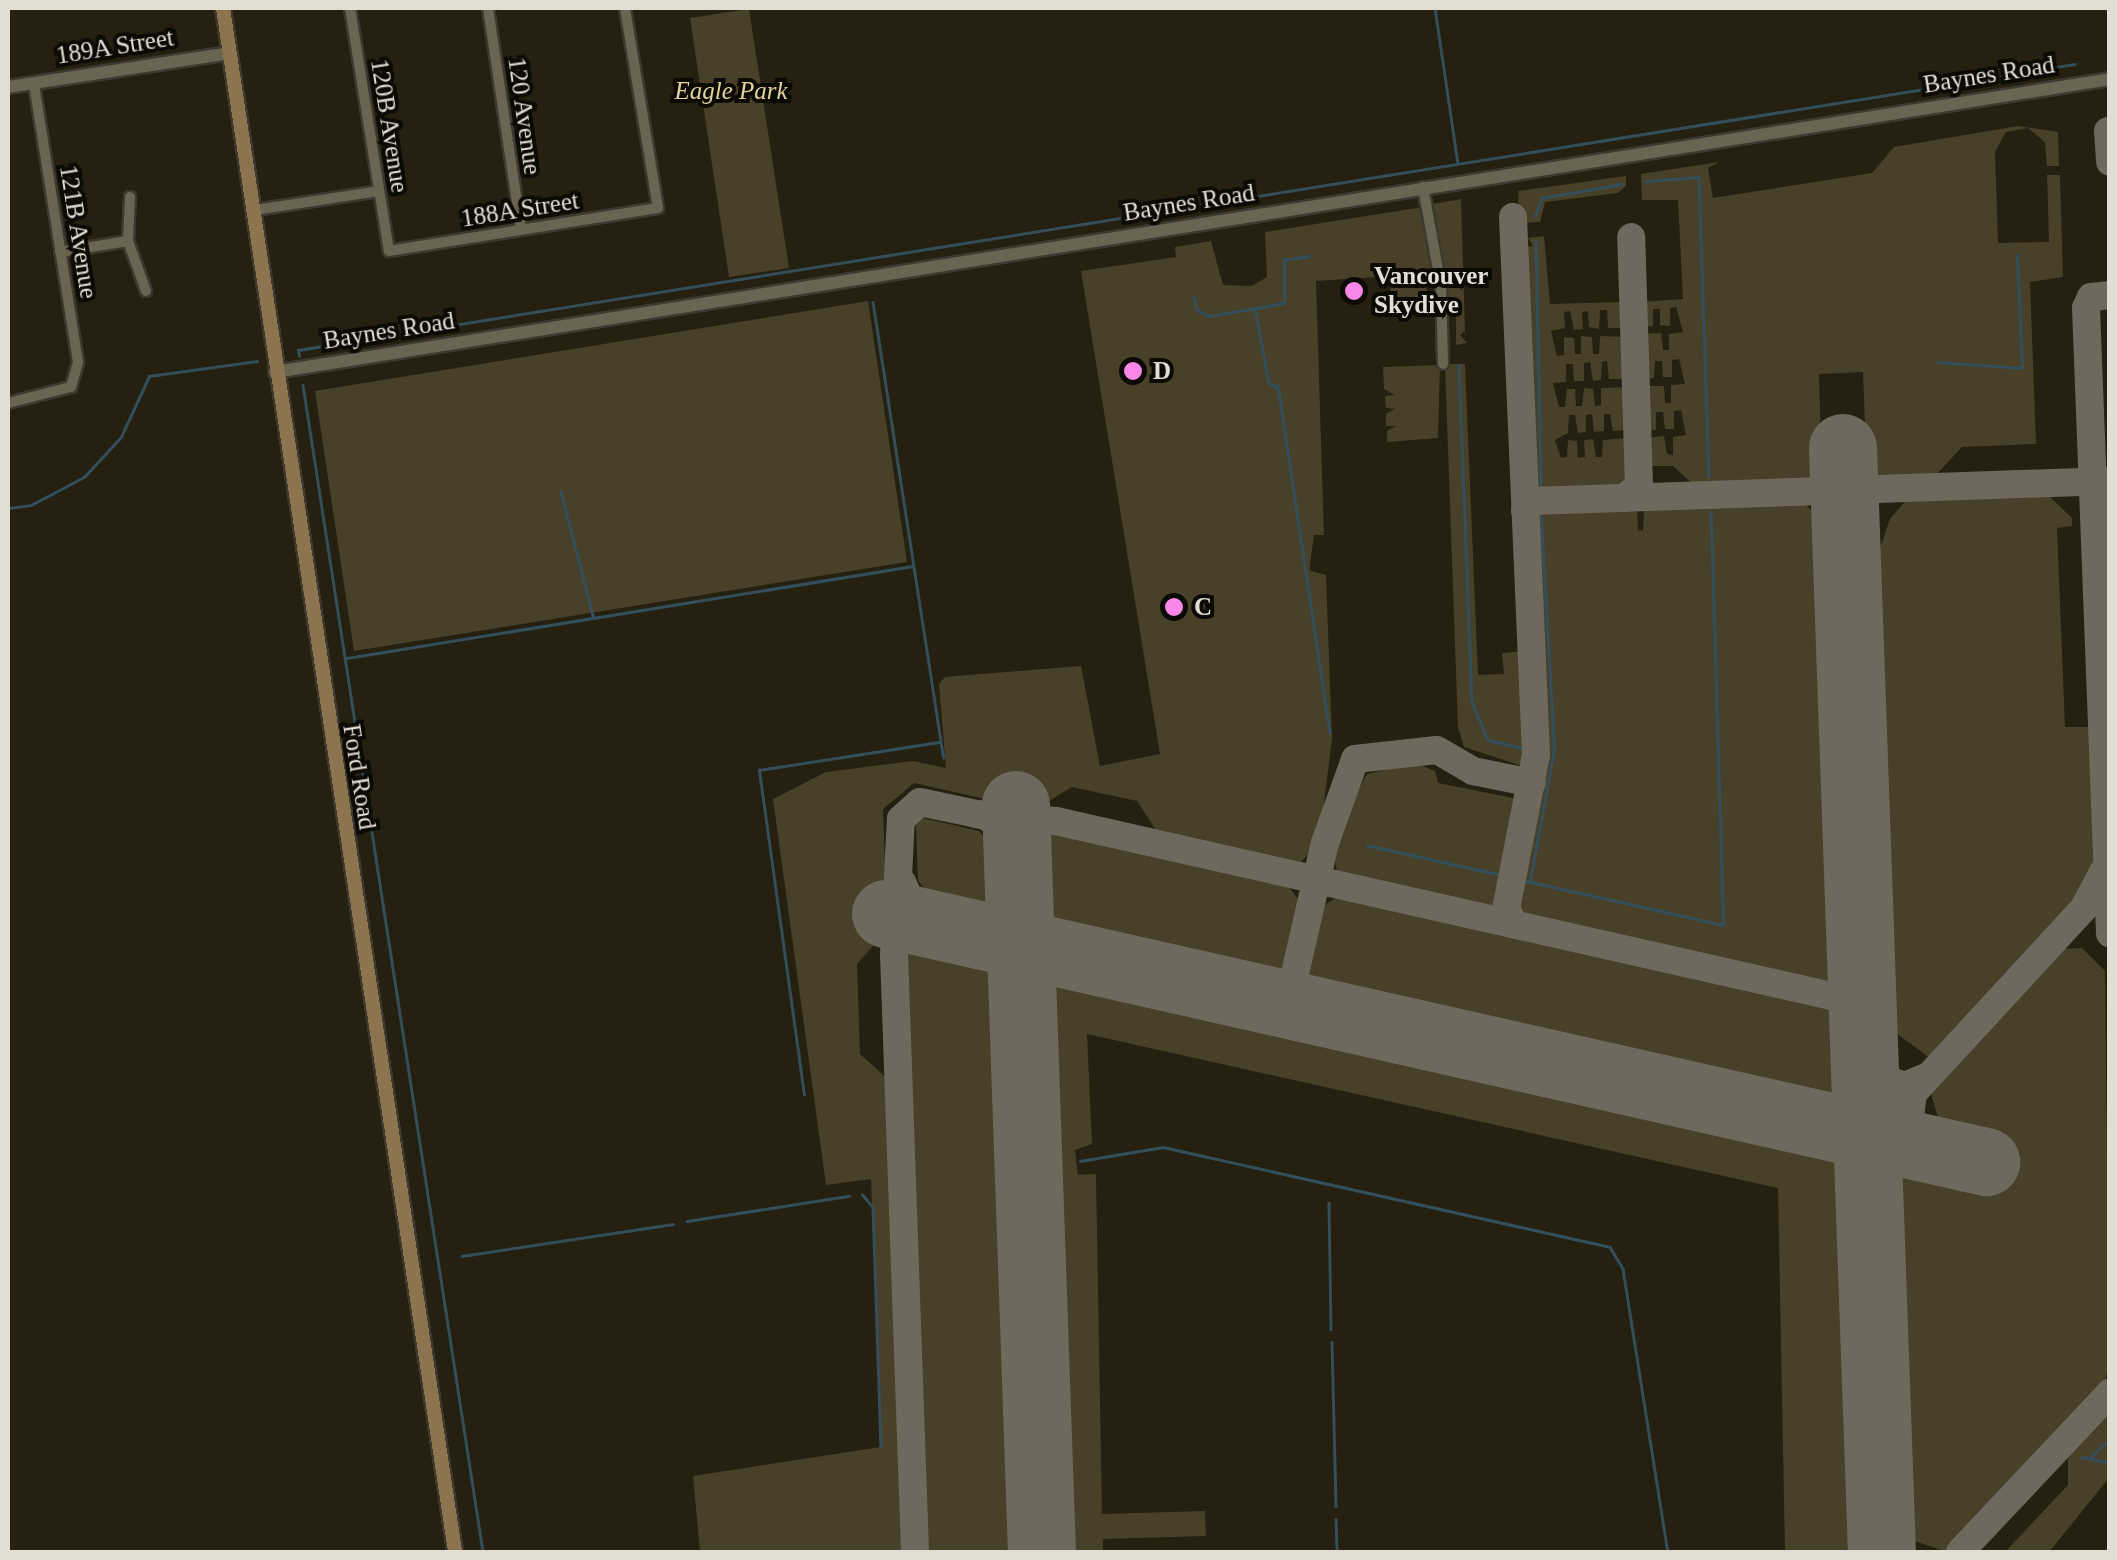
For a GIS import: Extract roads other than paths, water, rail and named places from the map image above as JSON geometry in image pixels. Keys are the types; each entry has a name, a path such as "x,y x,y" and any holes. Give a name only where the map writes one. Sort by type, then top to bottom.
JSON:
{"main road":[{"name":"Ford Road","path":"222,8 455,1552"}],"street":[{"name":"120B Avenue","path":"350,8 389,251"},
{"name":"120 Avenue","path":"488,8 521,230"},
{"name":"188A Street","path":"389,251 658,208 625,8"},
{"name":"189A Street","path":"8,87 229,53"},
{"name":"Baynes Road","path":"275,372 2110,79"},
{"name":"121B Avenue","path":"8,403 71,387 78,362 34,82"},
{"path":"1423,187 1441,286 1442,364"},
{"path":"255,210 380,191"},
{"path":"130,198 128,241 146,291"},
{"path":"60,252 128,241"}],"waterway":[{"path":"1435,8 1458,163"},
{"path":"2043,69 2075,64"},
{"path":"299,356 298,350 2030,72"},
{"path":"1646,181 1699,177 1709,477"},
{"path":"1535,216 1542,198 1622,184"},
{"path":"1536,241 1541,485"},
{"path":"1194,297 1197,310 1209,316 1284,303 1284,260 1309,256"},
{"path":"1938,362 2022,368 2017,256"},
{"path":"873,302 944,758"},
{"path":"1255,309 1269,383 1278,388"},
{"path":"8,508 31,505 84,477 121,437 149,376 257,361"},
{"path":"1459,365 1472,702 1488,740 1527,749"},
{"path":"303,385 483,1552"},
{"path":"1278,385 1330,733"},
{"path":"561,491 593,616"},
{"path":"1522,880 1723,925 1711,513"},
{"path":"1530,881 1554,749 1541,517"},
{"path":"347,658 913,566"},
{"path":"804,1095 759,770 939,742"},
{"path":"1367,845 1501,875"},
{"path":"1080,1161 1163,1147 1610,1247 1623,1269 1668,1552"},
{"path":"862,1194 873,1207 881,1446"},
{"path":"687,1221 849,1196"},
{"path":"1329,1203 1331,1329"},
{"path":"462,1256 673,1224"},
{"path":"1332,1342 1336,1506"},
{"path":"2090,1458 2110,1438"},
{"path":"2082,1457 2110,1463"},
{"path":"1336,1519 1337,1552"}],"place":[{"name":"Vancouver Skydive","path":"1354,291"},
{"name":"D","path":"1133,371"},
{"name":"C","path":"1174,607"}],"park label":[{"name":"Eagle Park","path":"731,91"}]}
